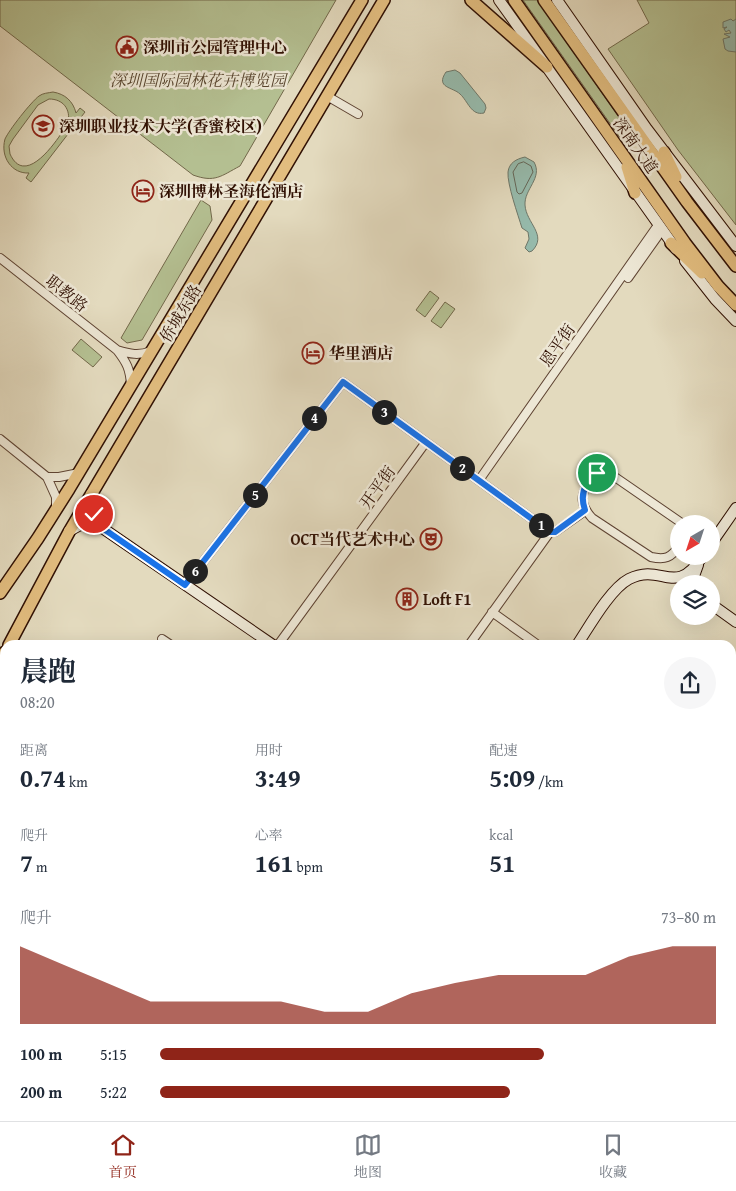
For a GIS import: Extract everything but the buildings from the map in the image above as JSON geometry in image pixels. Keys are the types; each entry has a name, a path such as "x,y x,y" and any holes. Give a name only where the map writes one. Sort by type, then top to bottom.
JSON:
{"main road":[{"name":"侨城东路","path":"0,593 79,473 362,0"},
{"name":"侨城东路","path":"12,640 91,494 384,0"},
{"path":"471,0 547,67"},
{"path":"499,0 660,228 695,275 736,321"},
{"name":"深南大道","path":"514,0 685,242 718,286 736,305"},
{"name":"深南大道","path":"544,0 687,202 736,266"},
{"path":"557,0 664,152 736,246"},
{"path":"664,152 687,202"},
{"path":"623,156 635,193"},
{"path":"672,243 693,266 718,286"},
{"path":"91,494 92,507 98,525"},
{"path":"720,531 736,508"},
{"path":"69,532 84,523 98,525 266,640"},
{"path":"687,575 696,565"},
{"path":"580,640 612,594 623,583 644,575 670,578"},
{"path":"720,610 736,622"}],"street":[{"path":"327,96 358,114"},
{"name":"恩平街","path":"480,481 660,228"},
{"name":"职教路","path":"0,258 117,350 130,372 131,386"},
{"name":"职教路","path":"117,350 141,355 152,351"},
{"path":"185,585 343,382 553,532 564,533"},
{"path":"0,439 47,477 56,497 56,509"},
{"name":"开平街","path":"282,640 426,442"},
{"path":"670,515 612,475 604,472 593,476 583,491 582,500 585,510 592,518 651,557 660,559 670,556"},
{"path":"47,477 79,473"},
{"path":"472,640 553,532 585,510"},
{"path":"492,612 531,640"}],"green space":[{"name":"深圳国际园林花卉博览园","path":"0,0 336,0 240,166 218,177 207,178 193,175 0,26"},
{"path":"523,0 537,0 630,133 621,139"},
{"path":"637,0 736,0 736,225 678,150 608,49 649,23"},
{"path":"53,92 61,94 68,99 76,113 80,108 85,112 31,182 26,178 29,173 17,171 9,163 4,152 5,139 15,123 35,99 42,94","holes":["49,99 62,103 67,109 68,123 42,157 33,164 25,166 17,163 10,154 9,146 13,139 38,105"]},
{"path":"201,200 210,206 212,220 142,340 127,343 121,338"},
{"path":"430,291 439,298 425,317 416,310"},
{"path":"445,302 455,309 441,328 431,321"},
{"path":"81,339 102,357 93,367 72,350"}],"water":[{"path":"731,19 733,21 736,19 736,52 725,49 723,39 730,37 724,34 731,33 729,30 726,32 724,29 727,27 723,28 723,22"},
{"path":"455,70 460,73 485,104 484,113 473,110 460,94 444,84 443,77 446,72"},
{"path":"525,157 534,162 536,168 535,178 525,199 526,211 538,240 532,251 529,252 525,248 529,239 528,232 522,228 508,177 511,164"}],"place":[{"name":"深圳市公园管理中心","path":"127,47"},
{"name":"深圳职业技术大学(香蜜校区)","path":"43,126"},
{"name":"深圳博林圣海伦酒店","path":"143,191"},
{"name":"华里酒店","path":"313,353"},
{"name":"OCT当代艺术中心","path":"431,539"},
{"name":"Loft F1","path":"407,599"}],"route":[{"path":"94,514 98,525 185,585 343,382 550,532 555,532 585,510 582,500 583,491 597,473"}]}
